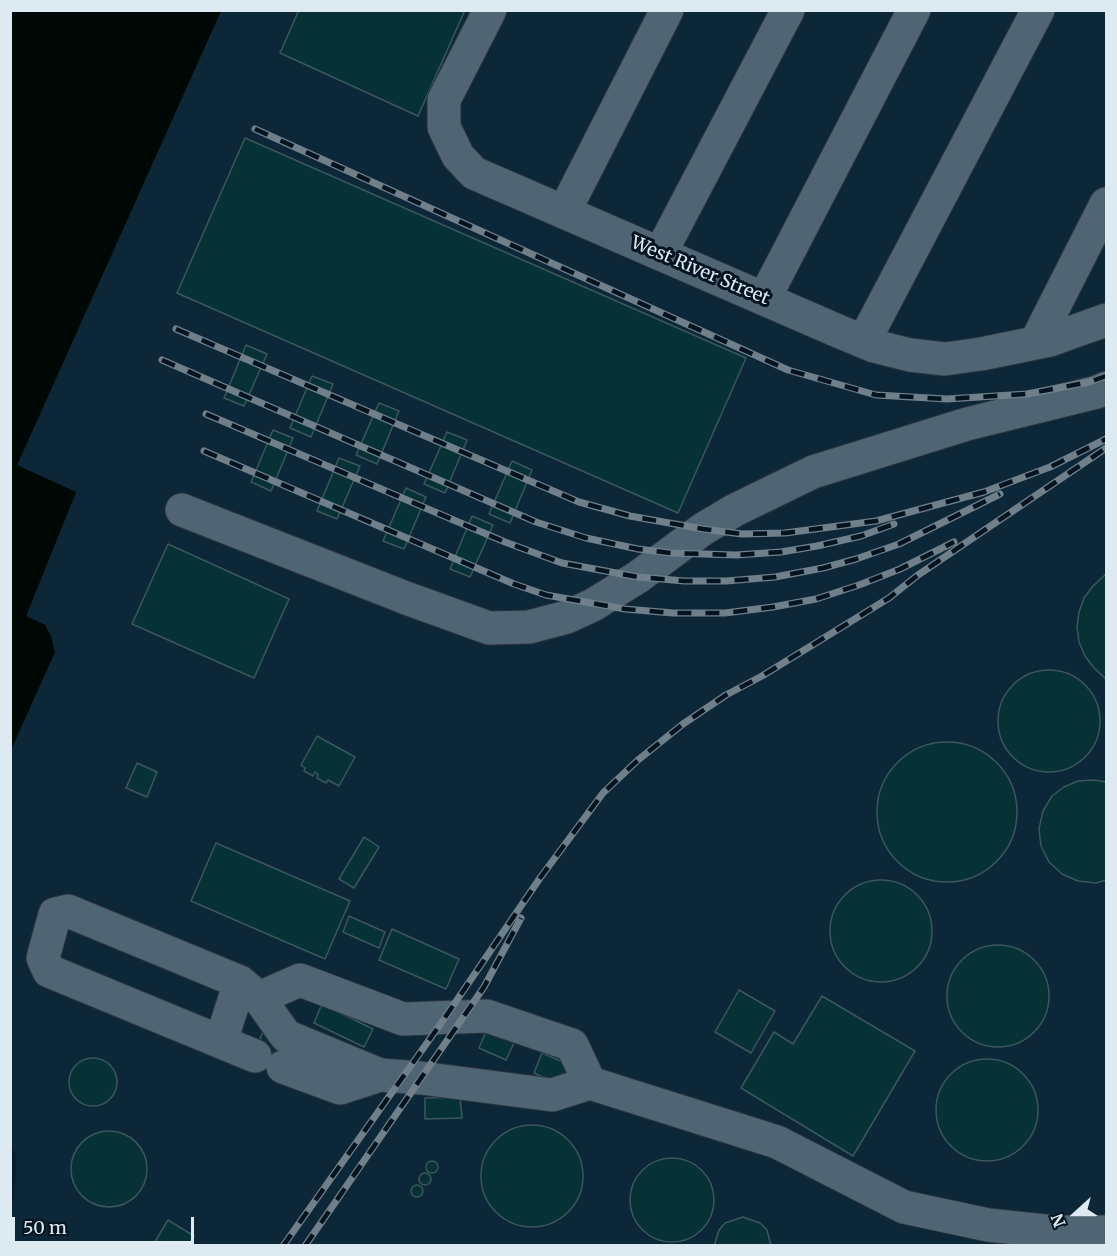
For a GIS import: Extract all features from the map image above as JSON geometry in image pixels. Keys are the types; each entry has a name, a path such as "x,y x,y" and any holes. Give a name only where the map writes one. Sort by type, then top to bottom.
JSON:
{"lane":[{"name":"West River Street","path":"490,10 444,100 444,127 458,156 474,173 864,341 910,355 945,359 981,354 1050,340 1107,320"},
{"path":"564,213 667,10"},
{"path":"660,254 788,10"},
{"path":"764,299 914,10"},
{"path":"864,341 1038,10"},
{"path":"1036,342 1107,204"},
{"path":"182,510 489,628 529,627 567,617 593,605 638,577 703,529 813,472 967,423 1107,388"},
{"path":"380,1075 340,1088 269,1062 49,971 43,958 55,914 68,911 249,990 286,1036 380,1075 552,1095 590,1083 777,1142 904,1207 988,1225 1055,1232 1107,1232"},
{"path":"249,990 300,980 403,1019 487,1016 573,1045 590,1083"},
{"path":"221,1041 249,990"}],"shaded area":[{"path":"11,10 221,11 17,465 76,492 26,616 45,625 51,636 55,652 11,750"},
{"path":"221,11 1106,11 1106,1245 11,1245 11,1203 14,1197 16,1168 15,1154 10,1139 10,750 55,652 26,616 76,493 17,466"}],"building":[{"path":"299,10 465,10 418,116 280,53"},
{"path":"245,138 746,358 678,513 177,293"},
{"path":"246,345 267,354 244,406 224,398"},
{"path":"312,376 333,384 311,437 290,428"},
{"path":"379,403 399,411 377,464 356,455"},
{"path":"273,430 293,438 271,491 251,482"},
{"path":"447,432 467,440 445,493 424,484"},
{"path":"339,458 360,466 337,519 317,511"},
{"path":"512,461 532,470 510,523 489,514"},
{"path":"406,488 426,497 404,549 383,541"},
{"path":"472,516 493,525 470,577 450,569"},
{"path":"168,544 289,599 254,678 132,624"},
{"path":"1106,574 1106,679 1085,656 1079,642 1077,627 1084,598"},
{"path":"1049,670 1069,674 1085,685 1096,701 1100,721 1096,741 1085,757 1069,768 1049,772 1029,768 1013,757 1002,741 998,721 1002,701 1013,685 1029,674"},
{"path":"317,736 355,757 339,786 328,780 326,783 317,778 318,774 315,772 313,776 304,771 305,768 301,765"},
{"path":"947,742 974,748 986,754 996,763 1005,773 1011,785 1017,812 1011,839 1005,851 996,861 986,870 974,876 947,882 920,876 908,870 898,861 889,851 883,839 877,812 883,785 889,773 898,763 908,754 920,748"},
{"path":"137,763 157,772 147,797 126,788"},
{"path":"1078,781 1106,782 1106,880 1096,883 1078,881 1062,874 1049,862 1041,846 1039,829 1043,811 1052,796"},
{"path":"364,837 379,847 354,888 339,879"},
{"path":"216,843 350,901 325,959 191,901"},
{"path":"881,880 901,884 917,895 928,911 932,931 928,951 917,967 901,978 881,982 861,978 845,967 834,951 830,931 834,911 845,895 861,884"},
{"path":"349,916 385,932 379,948 343,932"},
{"path":"392,929 459,959 446,989 379,960"},
{"path":"998,945 1018,949 1034,960 1045,976 1049,996 1045,1016 1034,1032 1018,1043 998,1047 978,1043 962,1032 951,1016 947,996 951,976 962,960 978,949"},
{"path":"739,990 775,1011 751,1053 715,1032"},
{"path":"822,996 915,1051 853,1156 741,1088 774,1032 793,1044"},
{"path":"322,1004 373,1029 364,1047 314,1023"},
{"path":"264,1029 290,1040 282,1066 254,1054"},
{"path":"487,1029 515,1041 506,1060 479,1048"},
{"path":"542,1053 572,1066 564,1086 534,1073"},
{"path":"88,1058 98,1058 113,1068 117,1082 113,1096 107,1102 98,1106 88,1106 73,1096 69,1087 69,1077 79,1062"},
{"path":"987,1059 1007,1063 1023,1074 1034,1090 1038,1110 1034,1130 1023,1146 1007,1157 987,1161 967,1157 951,1146 940,1130 936,1110 940,1090 951,1074 967,1063"},
{"path":"460,1097 462,1118 425,1119 425,1098"},
{"path":"532,1125 552,1129 568,1140 579,1156 583,1176 579,1196 568,1212 552,1223 532,1227 512,1223 496,1212 485,1196 481,1176 485,1156 496,1140 512,1129"},
{"path":"109,1131 123,1134 136,1142 144,1155 147,1169 144,1183 136,1196 123,1204 109,1207 95,1204 82,1196 74,1183 71,1169 74,1155 82,1142 95,1134"},
{"path":"664,1158 680,1158 696,1165 707,1176 714,1192 711,1216 702,1230 680,1242 664,1242 648,1235 637,1224 630,1208 630,1192 637,1176 648,1165"},
{"path":"434,1161 438,1167 434,1173 430,1173 426,1165"},
{"path":"427,1173 431,1179 427,1185 423,1185 419,1177"},
{"path":"419,1185 423,1191 419,1197 415,1197 411,1189"},
{"path":"743,1217 760,1223 767,1230 771,1246 714,1246 719,1230 725,1223"},
{"path":"168,1220 194,1236 188,1246 153,1245"}],"railway":[{"path":"255,129 788,370 876,395 947,399 1027,394 1089,382 1106,376"},
{"path":"176,329 579,502 630,516 742,534 785,533 876,521 984,492 1050,467 1106,439"},
{"path":"162,360 536,522 586,538 671,553 736,555 781,552 817,546 861,536 894,524"},
{"path":"206,414 505,542 562,563 638,577 684,581 726,581 775,577 823,568 899,544 1000,494"},
{"path":"283,1246 444,1019 540,878 603,793 638,760 683,724 726,695 762,676 889,598 918,575 1106,448"},
{"path":"204,451 514,584 546,595 625,609 673,613 725,613 816,599 900,569 954,542"},
{"path":"305,1246 484,987 521,918"}]}
